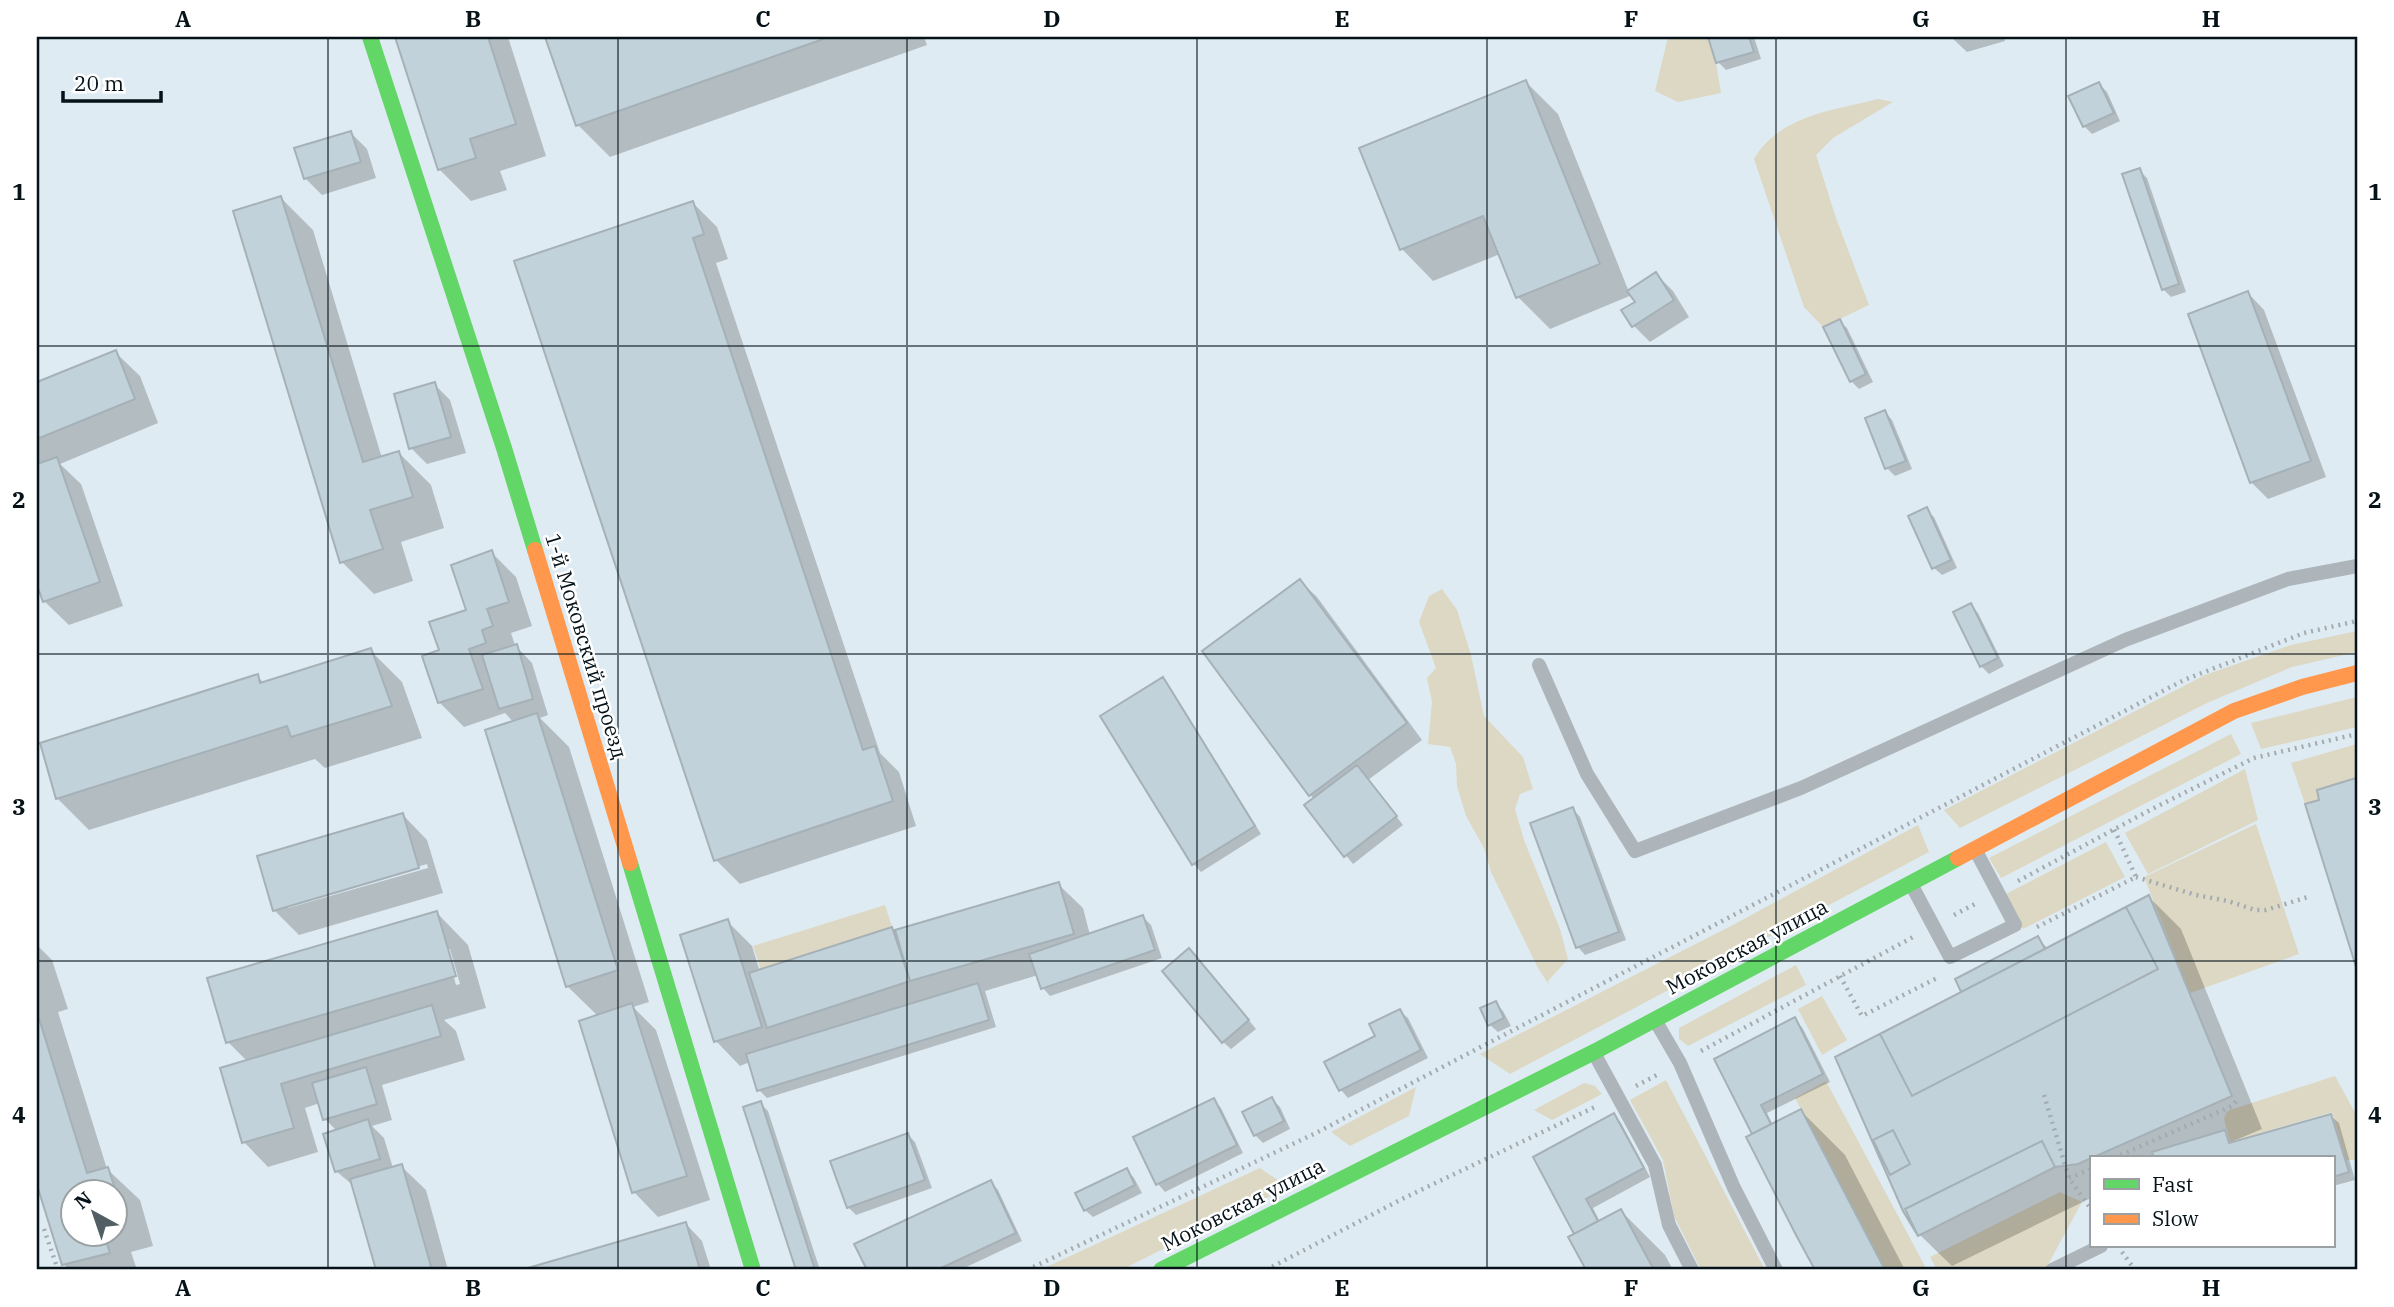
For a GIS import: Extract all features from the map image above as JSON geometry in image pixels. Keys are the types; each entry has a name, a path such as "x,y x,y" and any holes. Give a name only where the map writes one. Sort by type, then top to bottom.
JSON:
{"street":[{"name":"1-й Моковский проезд","path":"370,37 504,448 753,1270"},
{"name":"Моковская улица","path":"1161,1270 1594,1052 2234,711 2302,687 2357,673"}],"lane":[{"path":"1539,666 1587,774 1635,851 1801,788 2124,640 2288,579 2357,566"},
{"path":"1911,883 1950,957 2015,925 1976,849"},
{"path":"1655,1020 1680,1063 1734,1188 1776,1270"},
{"path":"1594,1052 1655,1166 1669,1225 1692,1270"},
{"path":"2052,1270 2097,1248"}],"path":[{"path":"1027,1270 1316,1133 2184,680 2304,633 2357,621"},
{"path":"2007,887 2254,758 2357,734"},
{"path":"2136,877 2255,910 2266,910 2311,896"},
{"path":"1947,918 1983,899"},
{"path":"1266,1270 1402,1199 1618,1096 1924,931"},
{"path":"2044,1095 2069,1178 2090,1208"},
{"path":"2119,1156 2232,1107 2238,1099"},
{"path":"2069,1178 2090,1169"},
{"path":"44,1229 58,1270"},
{"path":"2119,1248 2135,1270"}],"shaded area":[{"path":"1668,37 1708,37 1721,93 1678,102 1655,91"},
{"path":"1878,99 1893,102 1833,138 1816,155 1836,218 1869,305 1823,327 1804,307 1754,159 1777,133 1792,124 1826,111"},
{"path":"1442,589 1457,610 1471,655 1484,716 1523,757 1533,789 1520,794 1515,809 1524,840 1560,929 1568,959 1548,981 1549,985 1538,968 1491,872 1484,848 1466,816 1450,747 1428,744 1432,702 1427,678 1436,668 1419,622 1429,596"},
{"path":"2357,631 2357,652 2292,667 2207,703 1960,828 1944,810 2205,675 2291,645"},
{"path":"2357,697 2357,727 2261,749 2251,723"},
{"path":"2231,734 2241,754 2001,878 1989,858"},
{"path":"2357,744 2357,781 2356,778 2317,790 2319,800 2305,804 2291,763"},
{"path":"2245,769 2258,820 2148,874 2125,833"},
{"path":"2256,824 2299,954 2190,993 2144,877"},
{"path":"1918,825 1929,852 1510,1074 1480,1054 1731,926"},
{"path":"2106,842 2125,877 2023,929 2006,894"},
{"path":"885,905 892,927 761,970 753,946"},
{"path":"1796,965 1806,985 1688,1046 1679,1039 1679,1028"},
{"path":"1822,996 1847,1040 1822,1055 1798,1009"},
{"path":"2335,1076 2357,1116 2357,1160 2346,1160 2332,1112 2230,1142 2224,1119 2230,1110"},
{"path":"1666,1080 1765,1270 1701,1270 1674,1216 1663,1160 1630,1100"},
{"path":"1826,1081 1927,1270 1885,1270 1795,1098"},
{"path":"1584,1083 1595,1086 1602,1094 1552,1120 1534,1110"},
{"path":"1416,1087 1409,1116 1350,1146 1331,1132"},
{"path":"1260,1168 1288,1187 1121,1270 1040,1270"},
{"path":"2060,1192 2082,1202 2045,1270 1937,1270 1930,1257"}],"building":[{"path":"395,37 488,37 516,124 470,139 476,158 438,170"},
{"path":"545,37 829,37 576,126"},
{"path":"1708,37 1749,37 1754,52 1716,63"},
{"path":"1526,80 1600,264 1516,298 1483,216 1400,250 1359,148"},
{"path":"2099,82 2114,113 2083,127 2068,96"},
{"path":"351,131 361,162 304,179 294,148"},
{"path":"2140,168 2179,284 2162,290 2122,174"},
{"path":"281,196 363,462 399,451 413,497 370,510 383,549 340,563 233,211"},
{"path":"693,201 704,234 693,238 863,750 875,746 893,801 714,861 514,261"},
{"path":"1656,272 1674,300 1632,327 1621,310 1635,302 1627,291"},
{"path":"2248,291 2311,461 2250,483 2188,314"},
{"path":"1840,319 1866,374 1850,382 1823,327"},
{"path":"116,350 135,399 37,439 37,382"},
{"path":"435,382 451,437 409,449 394,394"},
{"path":"1885,410 1906,461 1885,469 1865,418"},
{"path":"57,457 100,582 43,602 37,585 37,464"},
{"path":"1927,507 1951,560 1932,569 1908,516"},
{"path":"492,550 509,602 487,609 493,626 482,630 486,643 469,649 483,689 438,703 422,656 439,650 429,622 466,610 451,565"},
{"path":"1300,579 1407,723 1309,796 1202,651"},
{"path":"1971,603 1998,658 1980,667 1953,612"},
{"path":"517,644 533,699 499,709 482,655"},
{"path":"371,648 392,706 291,737 287,726 56,799 40,743 258,674 260,683"},
{"path":"1163,677 1255,826 1192,865 1100,716"},
{"path":"537,713 618,970 566,987 485,730"},
{"path":"1357,765 1397,816 1344,857 1304,805"},
{"path":"2356,778 2357,970 2305,804 2319,800 2317,790"},
{"path":"1573,807 1619,932 1576,948 1530,823"},
{"path":"403,813 419,868 273,911 257,856"},
{"path":"1059,882 1074,934 910,981 895,930"},
{"path":"2149,895 2232,1096 2096,1156 2090,1156 2090,1159 2078,1164 2055,1167 1918,1236 1903,1211 1835,1057"},
{"path":"2126,907 2158,969 1912,1096 1880,1034"},
{"path":"437,911 456,976 226,1043 207,978"},
{"path":"1143,915 1155,950 1041,989 1029,954"},
{"path":"728,919 762,1027 714,1042 680,935"},
{"path":"892,927 910,981 767,1028 749,973"},
{"path":"2038,936 2045,949 1961,992 1955,979"},
{"path":"1189,948 1249,1020 1222,1043 1162,971"},
{"path":"978,983 989,1020 757,1091 746,1054"},
{"path":"1496,1001 1504,1018 1488,1026 1480,1008"},
{"path":"632,1003 687,1176 632,1193 579,1021"},
{"path":"432,1005 441,1036 281,1084 294,1128 242,1143 220,1068"},
{"path":"1400,1009 1421,1050 1339,1091 1324,1062 1375,1036 1369,1024"},
{"path":"37,1012 87,1173 108,1167 112,1178 60,1178 60,1248 108,1248 110,1253 62,1265 37,1185"},
{"path":"1795,1017 1823,1074 1761,1105 1771,1124 1752,1134 1714,1059"},
{"path":"366,1067 377,1104 323,1120 312,1083"},
{"path":"1272,1097 1284,1121 1254,1136 1242,1112"},
{"path":"1214,1098 1237,1145 1156,1185 1133,1137"},
{"path":"761,1101 815,1270 796,1270 743,1107"},
{"path":"1801,1109 1885,1270 1815,1270 1796,1235 1746,1137"},
{"path":"1614,1113 1644,1168 1586,1199 1598,1221 1574,1234 1533,1157"},
{"path":"2331,1114 2349,1172 2334,1177 2334,1156 2153,1156 2152,1152 2225,1130 2229,1143"},
{"path":"368,1119 380,1159 335,1172 323,1134"},
{"path":"1893,1130 1910,1164 1890,1175 1873,1140"},
{"path":"908,1133 925,1180 847,1208 830,1161"},
{"path":"2042,1141 2055,1167 1918,1236 1905,1209"},
{"path":"402,1164 432,1270 376,1270 350,1179"},
{"path":"1127,1168 1135,1185 1084,1211 1075,1193"},
{"path":"991,1180 1016,1233 937,1270 867,1270 854,1244"},
{"path":"1621,1209 1654,1270 1586,1270 1568,1237"},
{"path":"686,1222 700,1270 521,1270"}],"traffic: fast":[{"path":"370,37 535,550"},
{"path":"1161,1270 1594,1052 1958,858"},
{"path":"630,863 753,1270"}],"traffic: slow":[{"path":"535,550 630,863"},
{"path":"1958,858 2234,711 2302,687 2357,673"}]}
